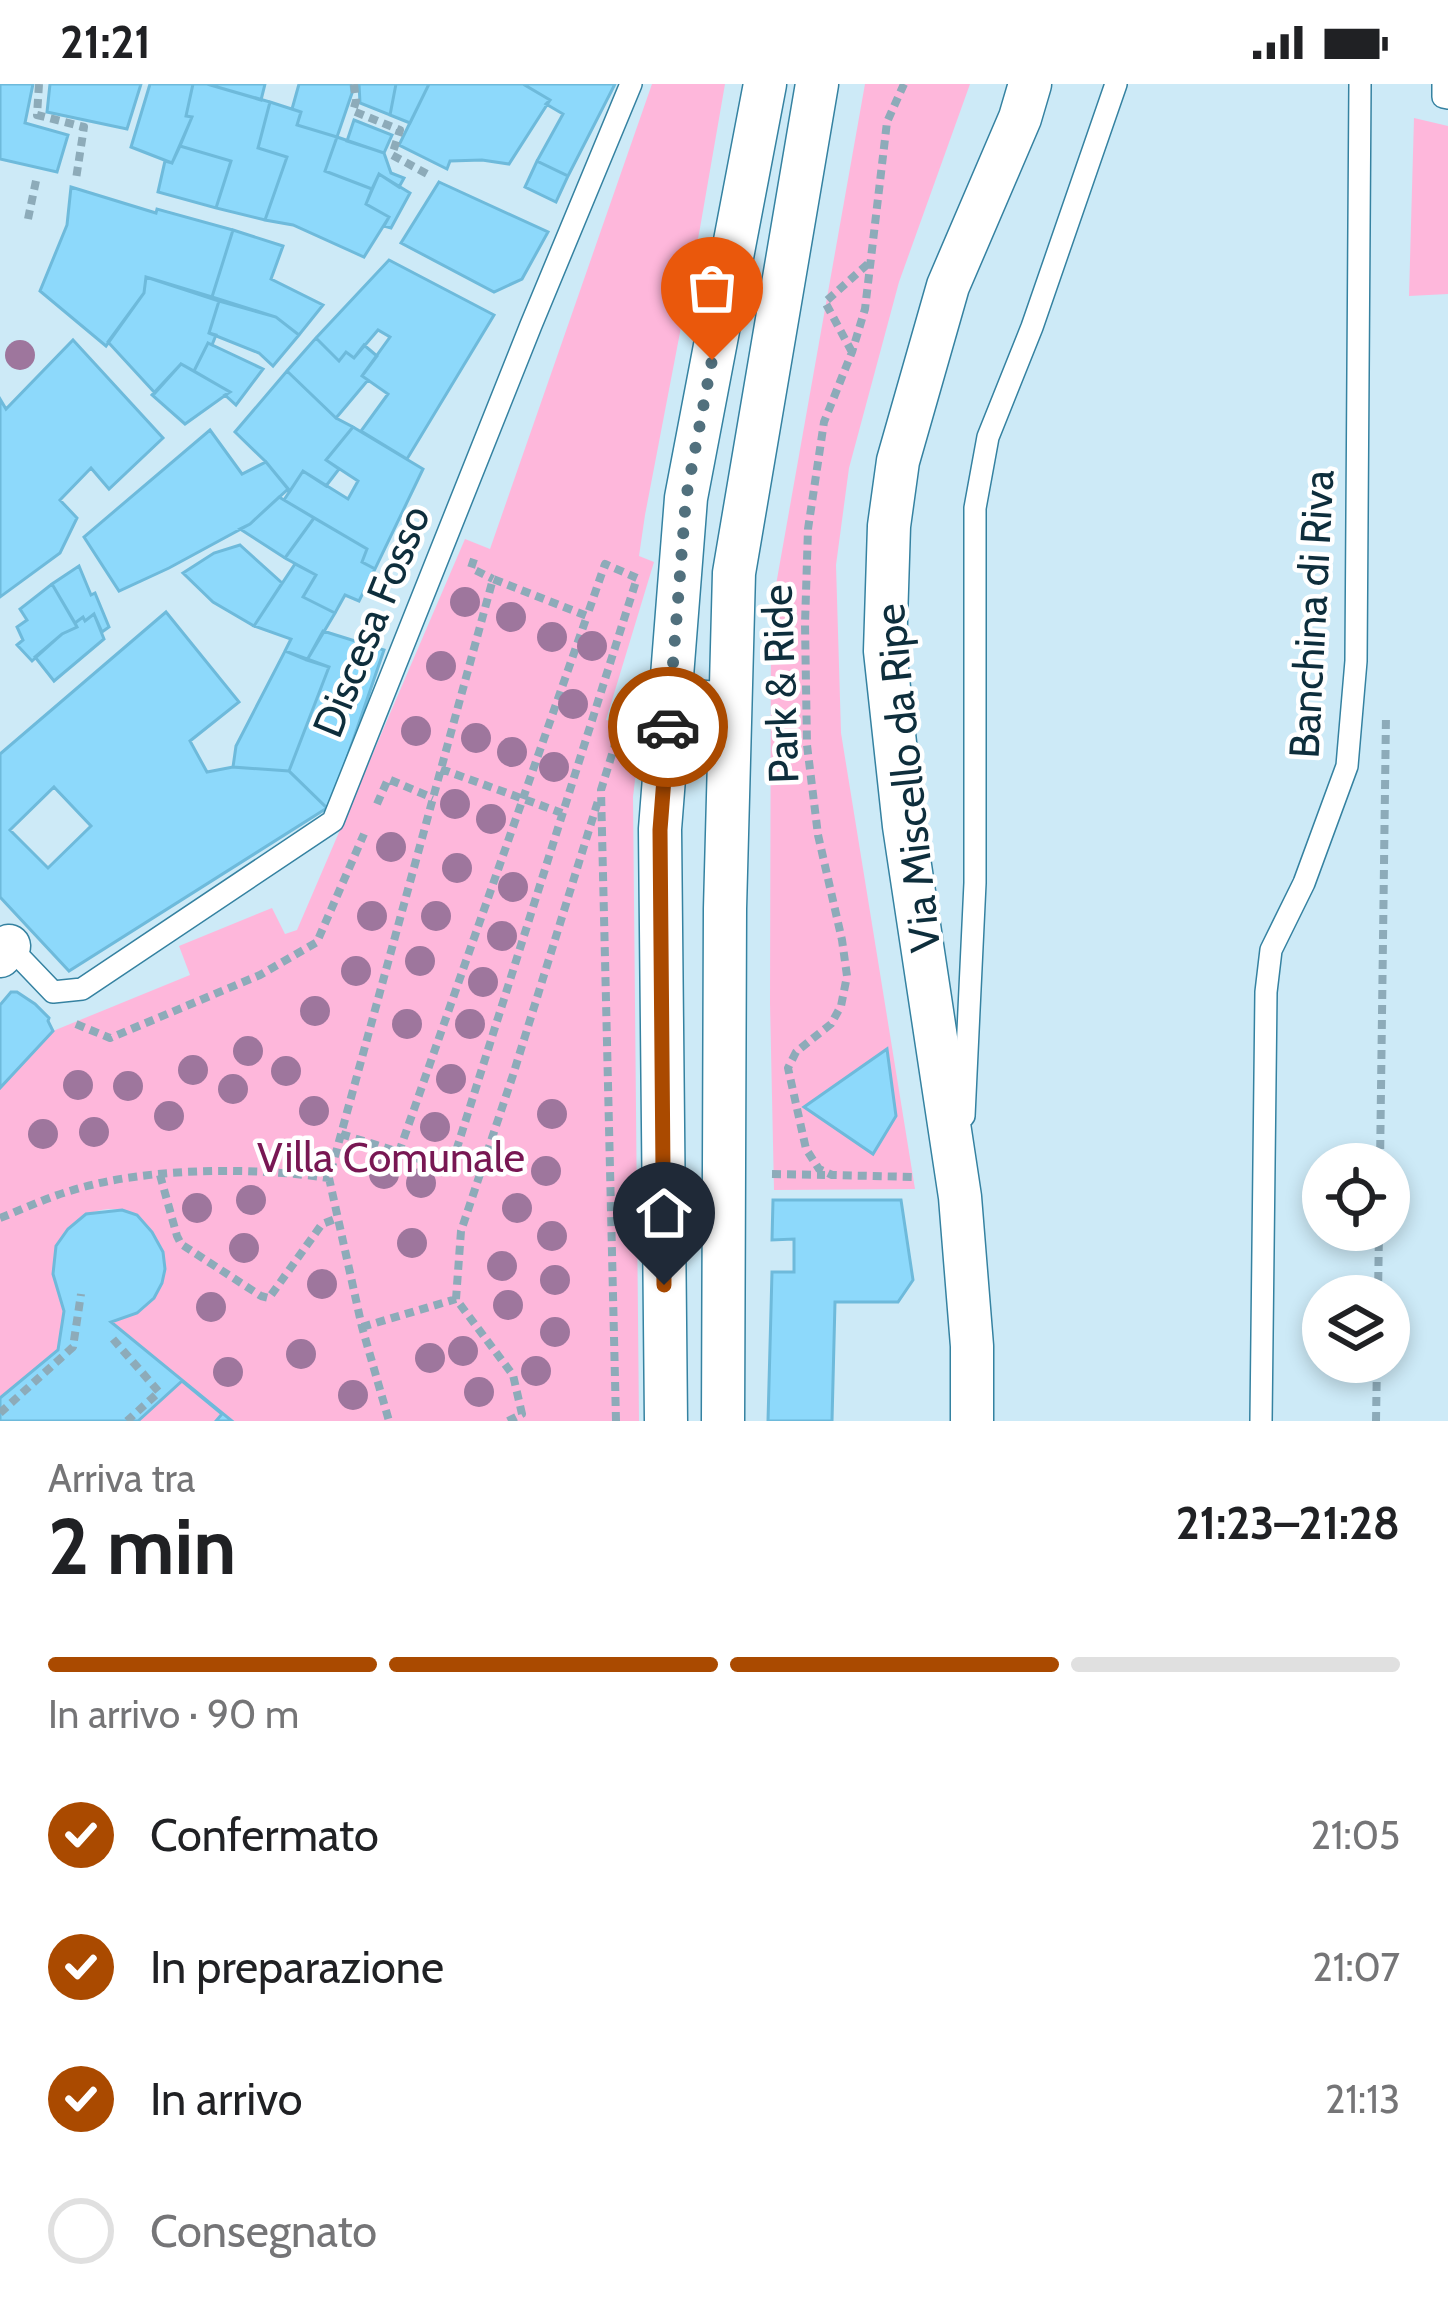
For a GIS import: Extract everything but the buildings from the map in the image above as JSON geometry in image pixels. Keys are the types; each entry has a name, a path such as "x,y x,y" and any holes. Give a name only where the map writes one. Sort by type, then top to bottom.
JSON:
{"street":[{"path":"666,1421 660,830 686,498 765,84"},
{"path":"723,1421 725,909 734,573 817,84"},
{"name":"Via Miscello da Ripe","path":"972,1421 972,1346 960,1197 899,783 885,651 889,526 898,460 948,286 1030,84"}],"lane":[{"name":"Discesa Fosso","path":"5,951 53,992 82,989 333,821 631,84"},
{"path":"960,1197 975,883 975,508 988,437 1032,327 1116,84"},
{"name":"Banchina di Riva","path":"1261,1421 1266,992 1271,950 1304,883 1347,766 1353,717 1360,84"},
{"path":"1443,84 1442,97 1448,98"},
{"path":"671,688 730,694"}],"path":[{"path":"39,84 37,115 84,127 76,178"},
{"path":"354,84 353,111 400,130 392,154 431,176"},
{"name":"Park & Ride","path":"832,1175 819,1169 806,1149 788,1069 796,1052 831,1024 842,1006 847,976 809,768 808,529 824,422 865,309 887,122 904,84"},
{"path":"28,219 37,176"},
{"path":"853,352 825,302 871,261"},
{"path":"479,547 471,568 587,616"},
{"path":"341,1134 450,1170 637,578 605,564 399,1152"},
{"path":"389,1421 362,1327 329,1178 494,579"},
{"path":"508,1421 522,1414 513,1375 457,1299 460,1231 621,725"},
{"path":"442,769 562,813"},
{"path":"76,1024 110,1038 260,975 317,941 388,779 433,798"},
{"path":"601,790 616,1421"},
{"path":"0,1218 70,1191 160,1175 281,1171 329,1178"},
{"path":"772,1174 913,1177"},
{"path":"160,1175 182,1244 269,1298 322,1224 338,1218"},
{"path":"0,1413 74,1347 81,1294"},
{"path":"362,1327 457,1299"},
{"path":"113,1340 159,1392 127,1421"},
{"path":"1376,1421 1377,1383"}],"green space":[{"name":"Villa Comunale","path":"652,84 725,84 645,515 639,556 654,562 606,720 641,729 633,797 639,1421 232,1421 223,1413 216,1421 138,1421 182,1380 111,1322 149,1304 162,1280 163,1266 149,1228 139,1218 115,1209 90,1213 61,1238 54,1258 64,1313 58,1350 0,1398 0,1088 53,1031 190,975 179,946 272,908 285,934 297,930 465,539 490,549"},
{"path":"865,84 970,84 899,282 849,468 836,565 841,733 915,1189 774,1190 771,613"},
{"path":"1414,118 1448,126 1448,294 1409,296"}],"way so far":[{"path":"668,727 686,498 712,360"}],"route":[{"path":"664,1285 660,830 668,727"}]}
